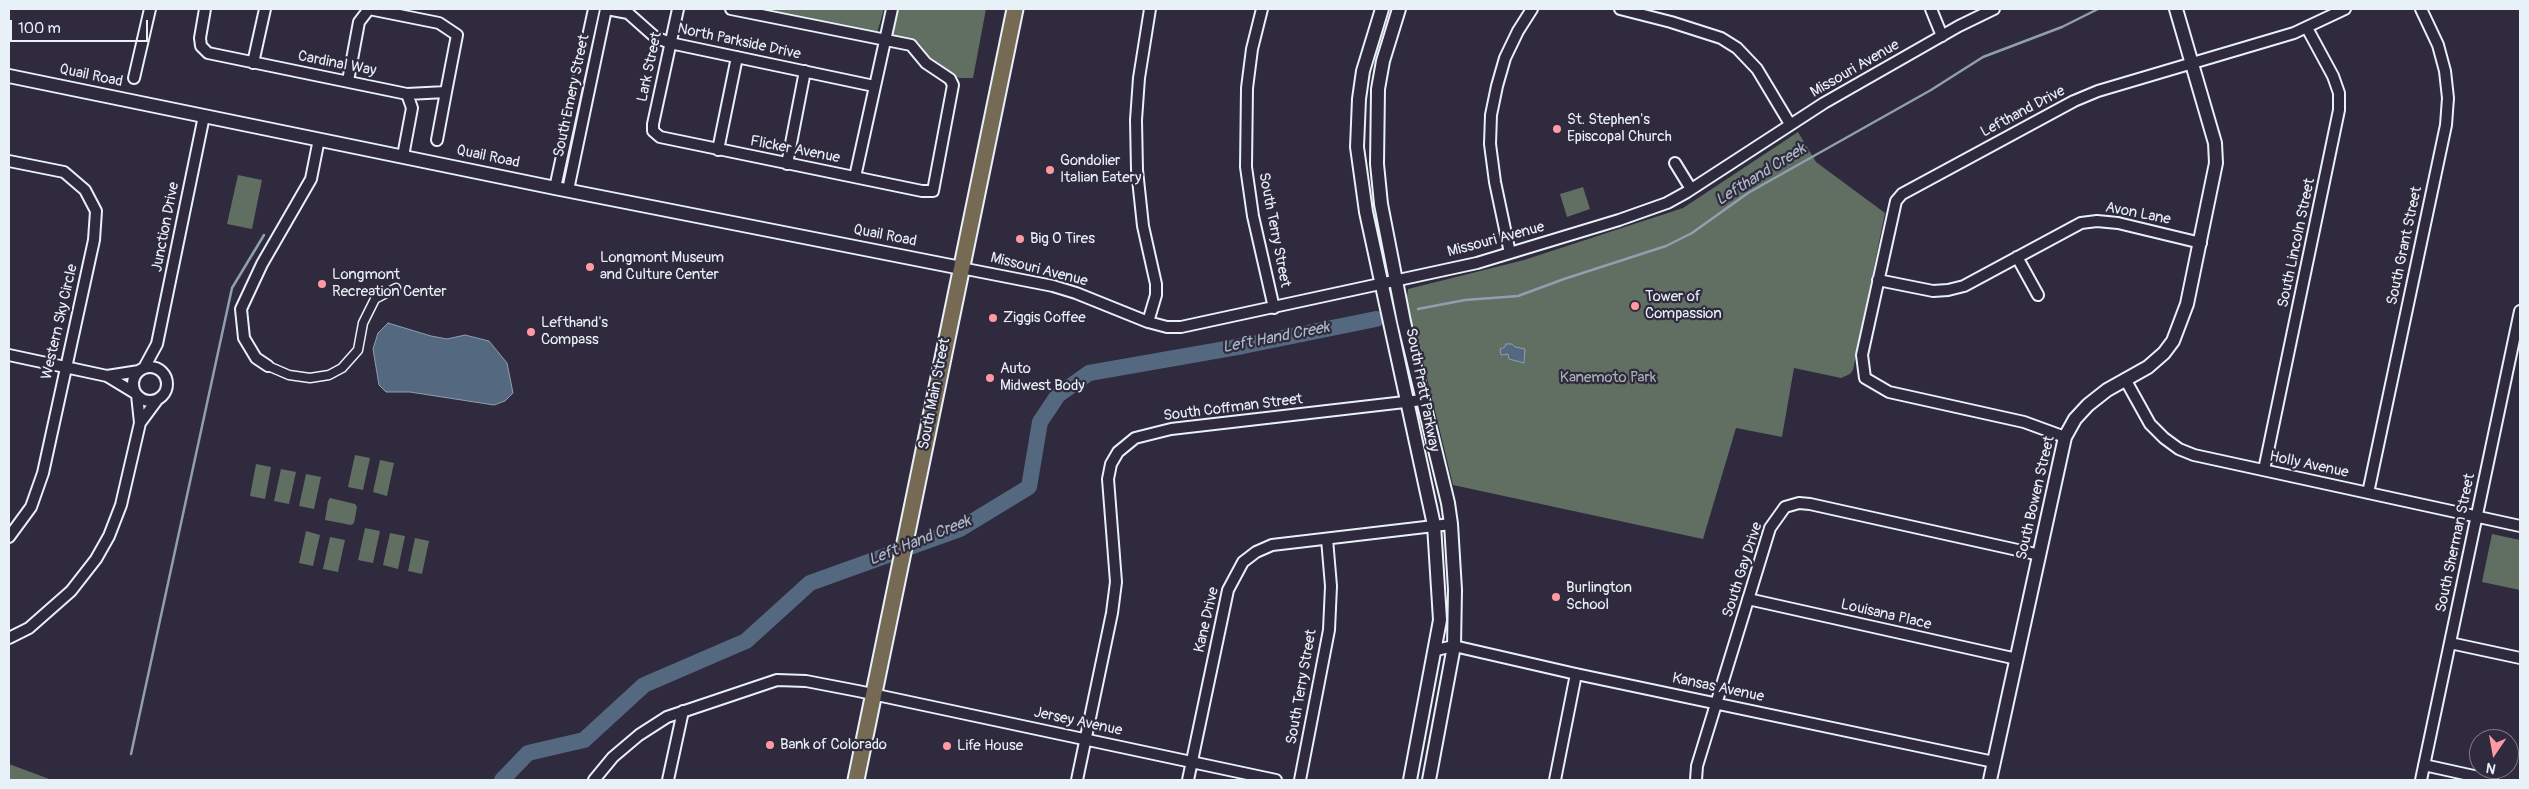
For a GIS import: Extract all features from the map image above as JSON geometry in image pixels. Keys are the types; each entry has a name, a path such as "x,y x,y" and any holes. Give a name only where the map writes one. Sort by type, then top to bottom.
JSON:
{"main road":[{"name":"South Main Street","path":"856,780 1015,9"}],"street":[{"path":"134,78 150,9"},
{"name":"Cardinal Way","path":"205,9 200,38 201,46 208,53 216,56 407,94 446,92"},
{"path":"253,63 265,9"},
{"path":"348,81 360,22 369,9 439,23 457,35 437,140"},
{"name":"South Emery Street","path":"555,188 594,9"},
{"name":"South Emery Street","path":"568,190 606,9"},
{"name":"North Parkside Drive","path":"606,9 628,13 655,37 670,43 874,86"},
{"name":"Lark Street","path":"653,131 678,9"},
{"name":"North Parkside Drive","path":"731,9 911,45 918,51 926,63 950,79 952,85 933,191"},
{"path":"855,177 892,9"},
{"path":"1148,322 1156,294 1156,284 1142,216 1137,170 1136,120 1140,70 1150,9"},
{"name":"South Terry Street","path":"1262,9 1252,49 1247,88 1246,167 1253,216 1274,308"},
{"name":"South Pratt Parkway","path":"1382,9 1363,71 1359,99 1357,147 1366,212 1383,283 1434,525 1440,620 1436,650 1410,780"},
{"name":"South Pratt Parkway","path":"1399,9 1383,61 1377,118 1377,164 1381,204 1404,322 1451,524 1455,590 1454,646 1429,780"},
{"path":"1510,253 1495,182 1490,144 1492,115 1496,86 1505,58 1532,9"},
{"path":"1620,9 1712,35 1737,48 1757,69 1790,124"},
{"path":"1931,9 1942,36"},
{"name":"Missouri Avenue","path":"961,268 1076,292 1148,322 1167,327 1181,327 1477,263 1619,220 1667,203 1849,88 1994,9"},
{"name":"South Bowen Street","path":"1990,780 2065,437 2075,419 2088,405 2125,379 2148,367 2164,353 2173,341 2188,304 2216,163 2215,143 2176,9"},
{"name":"Lefthand Drive","path":"2065,437 2024,422 1889,392 1864,378 1862,356 1894,206 1902,194 2074,101 2098,91 2307,28 2345,9"},
{"name":"South Grant Street","path":"2368,493 2446,125 2448,98 2445,71 2438,45 2420,9"},
{"name":"South Lincoln Street","path":"2264,470 2339,110 2339,93 2334,76 2307,28"},
{"path":"718,150 736,57"},
{"path":"787,164 804,71"},
{"name":"Quail Road","path":"9,76 555,188 961,268"},
{"path":"578,83 590,86"},
{"path":"403,156 412,108 407,94"},
{"name":"Junction Drive","path":"142,370 157,344 204,116"},
{"name":"Flicker Avenue","path":"653,131 660,137 718,150 922,191 933,191"},
{"path":"319,139 310,179 262,264 241,309 244,338 256,358 268,366 290,375 310,378 329,375 342,368 358,350 363,323 375,299 396,288"},
{"name":"Western Sky Circle","path":"9,161 64,172 85,190 96,211 94,240 43,472 31,507 9,537"},
{"path":"1674,163 1691,189"},
{"name":"Avon Lane","path":"1878,280 1933,291 1964,286 2081,223 2097,221 2118,223 2201,243"},
{"path":"2017,256 2038,295"},
{"name":"South Sherman Street","path":"2420,780 2520,311"},
{"name":"Junction Drive","path":"157,344 161,371"},
{"path":"9,355 107,376 146,401 157,400"},
{"path":"107,376 150,367 161,371 167,381 166,393 157,400 140,423"},
{"path":"9,638 29,628 71,591 96,559 121,505 140,423 133,381 142,370"},
{"name":"Holly Avenue","path":"2125,379 2150,424 2164,438 2194,455 2520,526"},
{"name":"South Coffman Street","path":"1077,780 1112,613 1116,582 1108,479 1111,464 1118,452 1135,438 1171,429 1422,400"},
{"name":"South Gay Drive","path":"1696,780 1697,766 1770,528 1785,507 1799,503 2040,555"},
{"name":"Kane Drive","path":"1188,780 1228,590 1237,570 1243,562 1256,552 1272,545 1451,524"},
{"name":"South Terry Street","path":"1300,780 1329,630 1331,586 1327,539"},
{"name":"Louisana Place","path":"1748,600 2017,659"},
{"path":"2450,643 2520,658"},
{"name":"Kansas Avenue","path":"1436,650 1454,646 1576,674 1994,762"},
{"path":"1555,780 1576,674"},
{"path":"594,780 612,758 640,735 667,717 777,680 806,681 873,694"},
{"name":"Jersey Avenue","path":"873,694 1276,780"},
{"path":"668,780 682,711"},
{"path":"2424,765 2469,777"}],"green space":[{"path":"760,9 884,9 877,33"},
{"path":"899,9 986,9 973,78 959,78 931,58 918,42 892,36"},
{"name":"Kanemoto Park","path":"1798,132 1816,162 1885,213 1853,370 1850,374 1841,378 1794,368 1782,437 1736,428 1703,539 1453,485 1415,328 1410,321 1406,305 1408,289 1524,260 1683,208"},
{"path":"238,175 262,180 252,229 227,224"},
{"path":"1583,187 1590,209 1567,217 1560,194"},
{"path":"355,455 370,458 363,490 348,487"},
{"path":"380,460 394,463 387,496 373,492"},
{"path":"256,464 271,467 265,499 250,496"},
{"path":"281,469 296,472 289,504 274,501"},
{"path":"306,474 321,477 314,509 299,506"},
{"path":"330,498 355,504 357,507 354,523 351,525 325,520"},
{"path":"365,528 380,531 373,563 358,560"},
{"path":"306,531 320,535 313,566 299,563"},
{"path":"390,533 405,536 398,569 383,565"},
{"path":"2492,534 2520,540 2520,590 2482,582"},
{"path":"330,537 345,540 338,572 323,569"},
{"path":"415,538 429,541 422,574 408,571"},
{"path":"9,764 52,780 9,780"}],"water":[{"path":"388,323 447,339 465,335 489,341 507,363 513,393 505,401 494,405 410,392 386,392 379,385 373,349 378,333"},
{"path":"1506,344 1512,344 1515,347 1525,349 1524,363 1509,359 1508,354 1501,355 1500,349 1505,347"}],"waterway":[{"name":"Lefthand Creek","path":"1418,309 1465,300 1518,296 1666,246 1692,233 1748,193 1931,90 1983,57 2062,27 2098,9"},
{"path":"131,754 232,288 264,235"},
{"name":"Left Hand Creek","path":"502,780 528,753 584,740 644,685 746,641 810,583 960,529 1029,487 1040,422 1058,395 1089,373 1243,346 1376,319"}],"place":[{"name":"St. Stephen's Episcopal Church","path":"1557,129"},
{"name":"Gondolier Italian Eatery","path":"1050,170"},
{"name":"Big O Tires","path":"1020,239"},
{"name":"Longmont Museum and Culture Center","path":"590,267"},
{"name":"Longmont Recreation Center","path":"322,284"},
{"name":"Tower of Compassion","path":"1635,306"},
{"name":"Ziggis Coffee","path":"993,318"},
{"name":"Lefthand's Compass","path":"531,332"},
{"name":"Auto Midwest Body","path":"990,378"},
{"name":"Burlington School","path":"1556,597"},
{"name":"Bank of Colorado","path":"770,745"},
{"name":"Life House","path":"947,746"}]}
